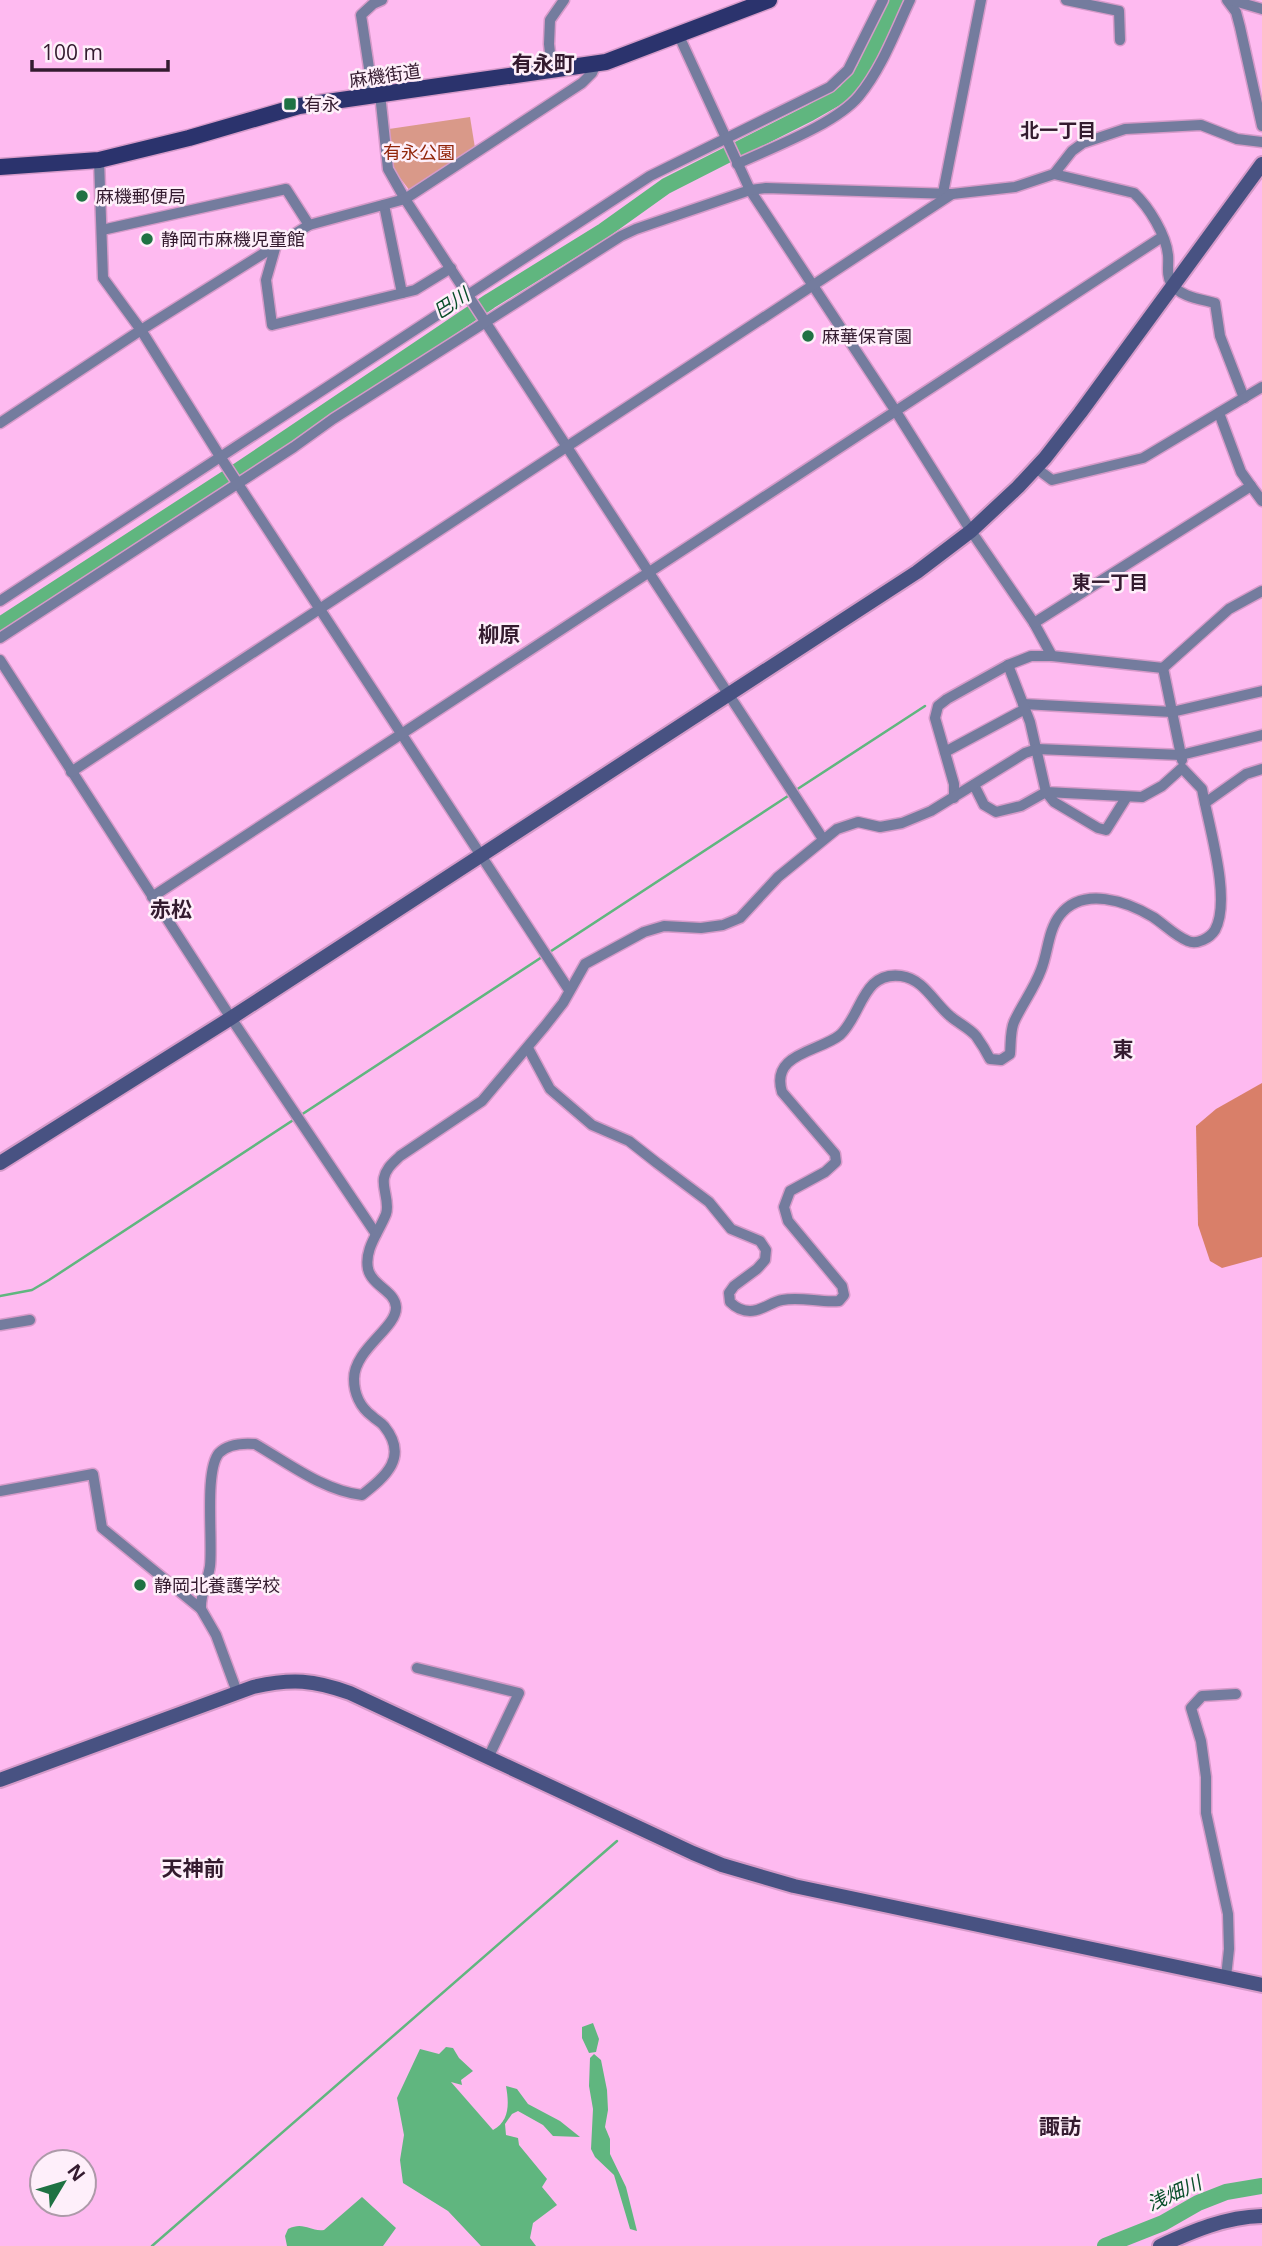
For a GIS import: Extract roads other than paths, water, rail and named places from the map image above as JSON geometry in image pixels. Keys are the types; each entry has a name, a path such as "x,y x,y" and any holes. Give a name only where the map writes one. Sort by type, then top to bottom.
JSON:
{"main road":[{"name":"麻機街道","path":"0,167 99,160 189,138 299,106 596,64 679,36 769,0"}],"street":[{"path":"382,0 361,15 388,169 823,839"},
{"path":"552,71 550,20 564,0"},
{"path":"0,601 650,176 831,87 848,70 883,0"},
{"path":"737,164 807,130 849,105 873,76 910,0"},
{"path":"71,772 813,287 948,193 981,0"},
{"path":"1066,0 1103,4 1119,11 1120,40"},
{"path":"1229,0 1262,9"},
{"path":"1229,0 1240,27 1262,126"},
{"path":"679,36 750,190 1034,624 1052,656"},
{"path":"0,423 141,330 309,225 405,199 582,83 592,73 596,64"},
{"path":"1054,174 1072,151 1083,143 1125,129 1200,125 1237,139 1262,142"},
{"path":"99,160 103,278 141,330 220,458 569,990"},
{"path":"0,1164 482,856 917,572 971,531 1036,468 1080,414 1262,164"},
{"path":"0,638 485,321 621,236 750,190 766,188 948,193 1015,187 1054,174 1134,193 1144,202 1163,237 1168,252 1169,279 1172,285 1187,296 1215,303 1220,336 1244,398"},
{"path":"102,230 286,189 309,225"},
{"path":"384,205 402,293"},
{"path":"152,897 1163,237"},
{"path":"276,245 267,280 272,326 415,290 451,268"},
{"path":"1036,468 1052,480 1143,458 1262,387"},
{"path":"1219,413 1241,472 1262,501"},
{"path":"1034,624 1251,486"},
{"path":"954,798 954,784 935,718 938,706 947,699 1007,665 1031,656 1163,668 1229,609 1262,591"},
{"path":"0,660 230,1018 376,1234"},
{"path":"1007,665 1024,706 1046,792 1054,802 1105,830 1126,798"},
{"path":"528,1048 550,1088 592,1125 629,1142 709,1202 731,1229 760,1241 767,1255 757,1269 734,1286 729,1293 730,1303 735,1307 754,1311 781,1300 839,1301 844,1295 842,1286 788,1220 784,1207 790,1191 825,1172 835,1162 835,1154 782,1092 780,1074 788,1064 804,1052 838,1037 849,1026 869,987 882,977 902,976 919,982 948,1014 975,1034 990,1059 1001,1060 1010,1054 1012,1025 1030,996 1059,916 1083,899 1118,901 1151,916 1188,942 1199,942 1214,933 1220,918 1222,892 1205,803 1197,781 1182,768 1163,668"},
{"path":"946,752 1024,706 1172,712 1262,691"},
{"path":"201,1609 210,1566 211,1479 214,1462 227,1447 244,1443 255,1444 347,1494 362,1495 383,1479 396,1454 393,1441 383,1424 369,1415 357,1397 354,1377 358,1362 394,1319 396,1307 393,1298 372,1280 368,1271 367,1259 387,1212 383,1179 388,1167 400,1156 482,1101 563,1003 585,964 637,935 664,926 701,928 723,925 740,918 778,877 837,829 858,822 880,827 902,823 954,798 1025,753 1037,749 1181,755 1262,735"},
{"path":"974,786 984,805 996,812 1021,806 1046,792 1142,797 1162,786 1182,768"},
{"path":"1205,803 1246,774 1262,768"},
{"path":"0,1325 30,1320"},
{"path":"0,1491 93,1474 102,1528 201,1609 216,1635 237,1692"},
{"path":"417,1668 519,1693 488,1758"},
{"path":"0,1780 237,1692 286,1680 327,1685 351,1693 693,1853 743,1872 1262,1985"},
{"path":"1226,1977 1229,1949 1228,1914 1206,1813 1206,1777 1201,1741 1191,1708 1202,1696 1236,1693"},
{"path":"1160,2246 1206,2226 1244,2216 1262,2216"}],"waterway":[{"name":"巴川","path":"0,625 239,470 490,301 603,231 666,186 845,93 864,70 897,0"},
{"path":"796,790 925,706"},
{"path":"0,1296 32,1290 49,1280 791,794"},
{"path":"152,2246 617,1841"},
{"name":"浅畑川","path":"1105,2246 1163,2223 1198,2203 1226,2192 1262,2186"}],"place":[{"name":"有永","path":"290,104"},
{"name":"麻機郵便局","path":"82,196"},
{"name":"静岡市麻機児童館","path":"147,239"},
{"name":"麻華保育園","path":"808,336"},
{"name":"静岡北養護学校","path":"140,1585"}],"district":[{"name":"有永町","path":"543,63"},
{"name":"北一丁目","path":"1058,130"},
{"name":"東一丁目","path":"1110,582"},
{"name":"柳原","path":"499,634"},
{"name":"赤松","path":"171,909"},
{"name":"東","path":"1123,1049"},
{"name":"天神前","path":"193,1868"},
{"name":"諏訪","path":"1060,2126"}],"park label":[{"name":"有永公園","path":"419,152"}]}
